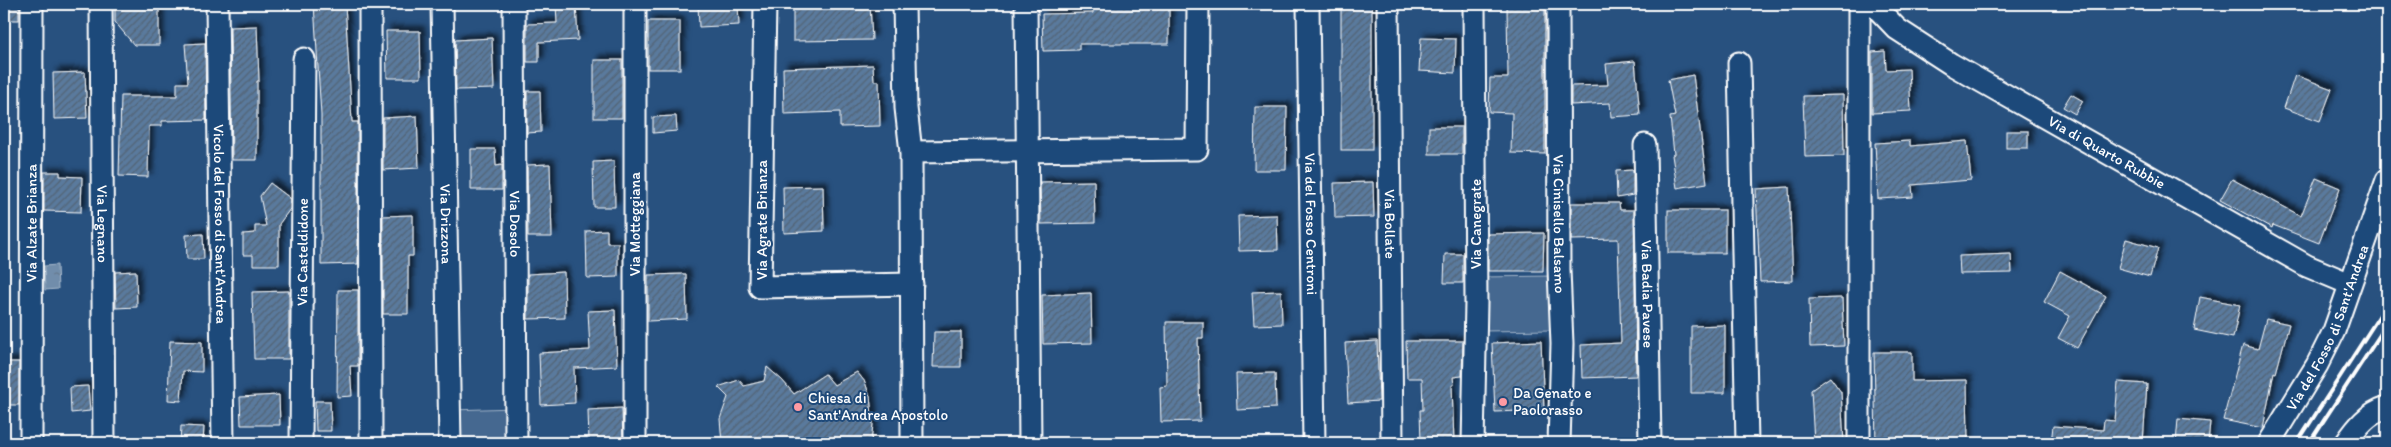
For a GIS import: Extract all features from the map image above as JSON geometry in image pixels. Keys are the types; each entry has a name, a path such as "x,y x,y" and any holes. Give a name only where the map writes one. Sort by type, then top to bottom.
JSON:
{"street":[{"name":"Via Alzate Brianza","path":"31,443 32,4"},
{"name":"Via Legnano","path":"101,4 104,443"},
{"name":"Vicolo del Fosso di Sant'Andrea","path":"217,4 223,443"},
{"path":"370,4 371,443"},
{"name":"Via Drizzona","path":"442,4 450,443"},
{"name":"Via Dosolo","path":"514,4 516,443"},
{"name":"Via Motteggiana","path":"635,4 635,443"},
{"name":"Via Agrate Brianza","path":"765,4 760,287 912,284"},
{"path":"904,4 906,108 912,152 912,443"},
{"path":"1026,4 1030,443"},
{"path":"912,152 1197,149 1198,4"},
{"name":"Via del Fosso Centroni","path":"1308,4 1314,443"},
{"name":"Via Bollate","path":"1388,4 1392,443"},
{"name":"Via Canegrate","path":"1473,443 1476,303 1474,4"},
{"name":"Via Cinisello Balsamo","path":"1558,4 1559,270 1562,344 1559,443"},
{"path":"1859,4 1859,443"},
{"name":"Via di Quarto Rubbie","path":"1873,4 1897,29 1951,64 2307,266 2350,284"},
{"name":"Via Casteldidone","path":"300,443 304,59"},
{"path":"1739,63 1748,443"},
{"name":"Via Badia Pavese","path":"1645,145 1650,443"},
{"name":"Via del Fosso di Sant'Andrea","path":"2269,443 2324,352 2387,180"},
{"path":"2346,443 2364,420 2376,410 2387,406"}],"shaded area":[{"path":"1553,276 1554,330 1483,331 1482,277"},
{"path":"515,408 516,443 453,443 452,410"}],"water":[{"path":"57,265 58,289 45,290 44,266"}],"building":[{"path":"4,4 19,4 19,20 4,20"},
{"path":"115,4 159,4 159,45 134,45 115,22"},
{"path":"314,4 345,4 352,122 358,122 358,264 321,265 321,115"},
{"path":"556,4 576,4 578,40 539,42 539,62 527,62 527,24 557,23"},
{"path":"698,4 738,4 739,25 699,27"},
{"path":"793,4 870,4 872,40 793,41"},
{"path":"1093,4 1169,4 1169,44 1079,44 1079,50 1043,51 1042,14 1093,13"},
{"path":"1341,4 1372,4 1372,150 1341,150"},
{"path":"1507,6 1545,6 1545,154 1511,153 1512,113 1489,112 1490,78 1508,78"},
{"path":"648,21 680,21 680,69 648,69"},
{"path":"257,26 259,81 257,81 257,160 232,160 230,27"},
{"path":"386,31 420,31 421,78 387,78"},
{"path":"492,38 494,89 456,90 455,40"},
{"path":"1421,38 1456,39 1455,73 1419,71"},
{"path":"205,43 206,120 162,121 162,126 149,126 148,177 119,176 121,96 177,96 177,83 188,83 185,44"},
{"path":"1885,51 1886,70 1909,69 1911,111 1872,113 1872,52"},
{"path":"594,60 622,60 622,118 594,118"},
{"path":"1635,61 1640,115 1611,117 1610,103 1571,105 1571,86 1608,85 1606,64"},
{"path":"873,65 874,81 879,81 880,126 840,127 840,112 784,114 783,68"},
{"path":"85,72 87,118 54,119 53,73"},
{"path":"1693,75 1707,183 1677,188 1672,155 1674,154 1670,117 1675,116 1668,80"},
{"path":"2295,75 2332,89 2320,121 2284,108"},
{"path":"527,91 540,91 541,132 527,133"},
{"path":"2071,94 2083,101 2075,114 2063,107"},
{"path":"1843,95 1844,156 1805,157 1803,96"},
{"path":"1255,107 1287,107 1286,170 1254,170"},
{"path":"417,116 419,168 383,170 383,118"},
{"path":"676,116 677,131 653,133 653,117"},
{"path":"1429,127 1462,127 1462,154 1429,154"},
{"path":"2006,131 2028,131 2028,148 2006,148"},
{"path":"1910,141 1910,146 1967,141 1971,180 1912,185 1913,197 1878,199 1875,143"},
{"path":"471,149 495,149 496,166 502,165 502,190 471,190"},
{"path":"614,161 615,207 594,207 593,162"},
{"path":"550,164 552,237 528,237 527,165"},
{"path":"1633,170 1633,195 1617,198 1616,171"},
{"path":"44,172 60,172 60,176 82,177 81,212 44,211"},
{"path":"2316,178 2340,188 2319,243 2273,225 2272,228 2220,200 2232,179 2301,216"},
{"path":"1094,181 1095,223 1041,224 1040,182"},
{"path":"1373,182 1374,217 1335,218 1334,183"},
{"path":"270,183 290,198 290,209 279,224 279,265 253,265 253,255 243,255 243,234 255,233 255,226 266,226 260,196"},
{"path":"823,186 824,231 784,233 783,187"},
{"path":"1789,187 1793,281 1760,282 1756,189"},
{"path":"1571,203 1619,203 1620,210 1634,210 1636,376 1582,378 1581,345 1621,343 1618,239 1571,240"},
{"path":"1668,210 1725,210 1725,253 1668,253"},
{"path":"413,215 413,256 408,256 408,314 383,314 383,216"},
{"path":"1277,215 1278,250 1239,251 1238,216"},
{"path":"607,230 607,243 618,243 618,277 587,278 586,231"},
{"path":"1544,233 1543,271 1488,271 1488,234"},
{"path":"203,234 204,259 187,259 186,235"},
{"path":"2126,239 2158,248 2150,277 2118,268"},
{"path":"1445,254 1463,254 1463,283 1444,283"},
{"path":"2011,254 2012,273 1960,274 1959,256"},
{"path":"136,271 137,307 116,308 115,272"},
{"path":"2060,271 2106,296 2077,348 2058,338 2070,316 2044,302"},
{"path":"564,272 565,318 528,319 528,274"},
{"path":"686,274 687,319 648,321 648,275"},
{"path":"338,290 358,290 358,366 350,366 352,396 337,397"},
{"path":"289,291 289,359 254,359 252,292"},
{"path":"1281,291 1282,324 1254,325 1252,292"},
{"path":"1091,293 1092,343 1043,344 1042,295"},
{"path":"2200,297 2240,305 2233,338 2194,330"},
{"path":"1842,298 1844,346 1810,347 1809,299"},
{"path":"615,310 617,366 574,368 575,403 541,405 539,353 590,350 588,311"},
{"path":"2266,319 2289,324 2276,373 2274,372 2263,428 2223,420 2243,345 2258,349"},
{"path":"1166,322 1203,322 1203,338 1198,338 1200,421 1161,422 1160,387 1167,386"},
{"path":"1725,325 1725,393 1691,393 1691,326"},
{"path":"934,332 961,332 961,367 933,367"},
{"path":"170,341 202,342 202,372 183,371 181,401 168,400"},
{"path":"1377,341 1379,401 1348,403 1345,343"},
{"path":"1406,341 1463,341 1462,376 1453,377 1454,385 1452,385 1454,443 1421,443 1420,410 1423,410 1422,378 1407,378"},
{"path":"1541,341 1544,410 1495,412 1492,343"},
{"path":"1874,352 1912,352 1912,381 1967,380 1968,443 1876,443"},
{"path":"4,362 19,362 19,405 4,405"},
{"name":"Chiesa di Sant'Andrea Apostolo","path":"767,367 794,394 825,374 834,385 857,372 865,382 870,397 873,424 871,443 722,443 720,419 728,397 718,387 739,380 744,386 764,381"},
{"path":"1275,373 1276,408 1237,410 1236,374"},
{"path":"1830,377 1841,392 1844,443 1814,443 1811,390"},
{"path":"2118,382 2147,384 2143,443 2051,443 2053,426 2103,430 2104,420 2115,421"},
{"path":"88,386 90,411 71,413 70,387"},
{"path":"279,395 280,425 241,425 240,397"},
{"path":"315,401 330,401 331,431 316,431"},
{"path":"622,408 623,443 589,443 588,410"},
{"path":"2178,419 2210,422 2208,443 2176,443"},
{"path":"181,426 204,427 203,443 180,443"}],"railway":[{"path":"2297,443 2387,304"},
{"path":"2309,443 2387,324"}],"place":[{"name":"Da Genato e Paolorasso","path":"1503,402"},
{"name":"Chiesa di Sant'Andrea Apostolo","path":"798,407"}]}
